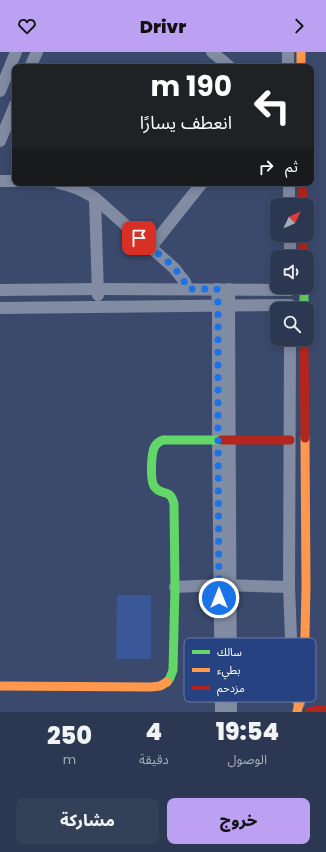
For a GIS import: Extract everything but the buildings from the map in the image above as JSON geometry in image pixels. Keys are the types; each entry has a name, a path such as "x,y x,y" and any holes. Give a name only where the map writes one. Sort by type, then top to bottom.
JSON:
{"street":[{"path":"0,91 16,52"},
{"path":"31,64 37,52"},
{"path":"212,52 226,64"},
{"path":"288,52 288,64"},
{"path":"301,52 301,64"},
{"path":"0,141 12,112"},
{"path":"0,181 12,182"},
{"path":"73,186 95,198 151,247 174,268 185,282 188,289"},
{"path":"151,247 200,186"},
{"path":"289,186 289,198"},
{"path":"302,186 303,198"},
{"path":"95,198 99,289 98,306"},
{"path":"0,290 270,288"},
{"path":"223,289 230,440 223,638"},
{"path":"0,308 98,306 270,307"},
{"path":"224,306 218,440 227,638"},
{"path":"290,346 289,587 291,638"},
{"path":"304,346 305,638"},
{"path":"0,686 151,687 160,686 167,682 171,678 173,670 175,587 173,499 171,495 162,492 153,485 152,462 154,449 159,442 163,440 290,440"},
{"path":"175,587 289,587"},
{"path":"220,702 220,712"},
{"path":"231,702 231,712"},
{"path":"309,712 322,709 326,710"}],"shaded area":[{"path":"117,595 151,595 151,659 116,659"}],"traffic: fast":[{"path":"304,294 304,302"},
{"path":"167,682 173,670 175,587 174,504 168,494 160,491 154,486 152,478 154,449 155,446 163,440 221,440"}],"traffic: slow":[{"path":"301,52 301,64"},
{"path":"305,438 305,638"},
{"path":"0,686 151,687 160,686 167,682"},
{"path":"297,712 299,702"}],"traffic: jam":[{"path":"302,186 303,198"},
{"path":"303,242 303,250"},
{"path":"304,346 305,438"},
{"path":"221,440 290,440"},
{"path":"309,712 326,710"}],"route":[{"path":"139,238 174,268 185,282 188,289 217,289 219,598"}]}
